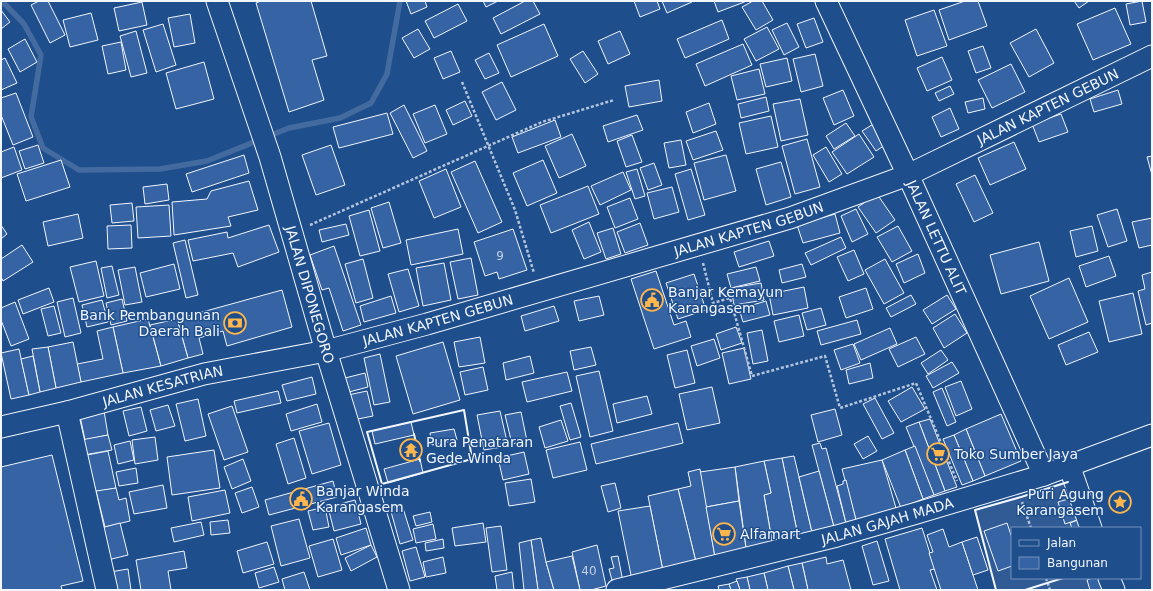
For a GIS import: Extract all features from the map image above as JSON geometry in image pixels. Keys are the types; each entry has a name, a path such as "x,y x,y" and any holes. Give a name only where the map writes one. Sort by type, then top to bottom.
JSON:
{"street":[{"name":"JALAN DIPONEGORO","path":"217,1 270,157 326,351 399,590"},
{"name":"JALAN LETTU ALIT","path":"826,1 908,175 1044,475"},
{"name":"JALAN KAPTEN GEBUN","path":"326,351 790,218 908,175 1152,56"},
{"name":"JALAN KESATRIAN","path":"1,427 67,412 204,374 326,351"},
{"path":"67,412 107,590"},
{"name":"JALAN GAJAH MADA","path":"617,590 837,536 1044,475 1152,435"},
{"path":"1069,465 1091,527"},
{"path":"1109,579 1114,590"}],"path":[{"path":"462,82 487,146 515,210 539,291"},
{"path":"292,233 542,122 614,100"},
{"path":"706,274 713,303 730,298 752,376 825,356 840,408 916,382 964,498"},
{"path":"1021,497 1031,527"},
{"path":"1046,579 1050,590"}],"shaded area":[{"path":"1069,481 1086,527 1011,527 1011,579 1105,579 1109,590 996,590 975,510"}],"building":[{"path":"39,1 48,1 65,35 50,43 31,5"},
{"path":"261,1 311,1 327,56 312,60 324,100 289,112 256,3"},
{"path":"406,1 425,1 427,7 411,14"},
{"path":"483,1 498,1 486,7"},
{"path":"525,1 533,1 540,14 501,34 493,18"},
{"path":"634,1 657,1 660,9 640,17"},
{"path":"662,1 692,1 692,2 667,13"},
{"path":"714,1 747,1 718,12"},
{"path":"753,1 762,1 773,20 756,30 742,7"},
{"path":"965,1 978,1 987,26 949,40 939,10"},
{"path":"1074,1 1089,1 1079,8"},
{"path":"1142,1 1146,22 1130,25 1126,4"},
{"path":"142,2 147,25 119,31 114,8"},
{"path":"458,4 467,21 434,38 425,21"},
{"path":"1115,8 1131,44 1093,60 1077,24"},
{"path":"1,10 10,22 1,29"},
{"path":"934,10 947,46 917,56 905,20"},
{"path":"91,13 98,40 70,47 63,20"},
{"path":"190,14 195,43 174,47 168,18"},
{"path":"814,18 823,42 806,48 797,24"},
{"path":"722,20 729,39 685,58 677,39"},
{"path":"787,23 799,47 784,55 772,30"},
{"path":"163,24 176,65 156,72 143,30"},
{"path":"544,24 558,56 511,77 497,45"},
{"path":"767,27 779,49 756,61 744,39"},
{"path":"418,29 430,49 414,58 402,38"},
{"path":"1036,29 1054,63 1029,77 1010,43"},
{"path":"136,31 147,73 131,77 120,36"},
{"path":"620,31 630,54 608,64 598,41"},
{"path":"25,39 37,62 20,72 8,49"},
{"path":"121,42 126,70 108,74 102,46"},
{"path":"743,44 752,65 705,86 696,64"},
{"path":"983,46 991,68 976,73 968,51"},
{"path":"451,51 460,72 443,79 434,58"},
{"path":"583,51 598,74 585,83 570,59"},
{"path":"489,53 499,73 485,79 475,60"},
{"path":"815,54 823,86 801,92 793,59"},
{"path":"942,57 952,80 927,91 917,68"},
{"path":"5,58 17,83 1,90 1,60"},
{"path":"787,58 792,81 766,87 760,64"},
{"path":"204,62 214,99 176,109 166,73"},
{"path":"1011,64 1025,92 992,108 978,80"},
{"path":"759,69 765,94 737,100 731,76"},
{"path":"659,80 662,101 629,107 625,86"},
{"path":"502,82 516,110 496,120 482,92"},
{"path":"950,86 954,94 939,101 935,93"},
{"path":"843,90 854,116 834,125 823,98"},
{"path":"1118,90 1122,104 1094,112 1090,99"},
{"path":"16,93 33,137 13,145 1,115 1,98"},
{"path":"766,97 769,111 741,118 738,104"},
{"path":"983,98 985,109 968,113 965,102"},
{"path":"800,99 808,135 781,141 773,104"},
{"path":"465,101 472,116 453,125 446,110"},
{"path":"709,103 716,124 693,133 686,112"},
{"path":"404,105 427,151 413,158 390,113"},
{"path":"435,105 447,134 425,143 413,114"},
{"path":"950,108 959,129 941,137 932,117"},
{"path":"387,113 393,134 339,148 333,127"},
{"path":"1061,114 1068,132 1039,142 1032,124"},
{"path":"637,115 643,130 608,142 603,126"},
{"path":"771,116 778,147 746,154 739,123"},
{"path":"555,120 561,137 518,153 512,137"},
{"path":"846,123 855,136 834,149 826,136"},
{"path":"875,123 888,143 876,151 862,131"},
{"path":"716,131 723,150 693,160 686,141"},
{"path":"572,134 586,166 559,178 545,146"},
{"path":"859,134 874,157 847,174 832,152"},
{"path":"632,135 642,162 626,167 617,141"},
{"path":"807,139 820,187 795,194 782,146"},
{"path":"681,140 686,165 669,168 664,143"},
{"path":"1014,142 1026,169 990,185 978,158"},
{"path":"38,145 44,163 25,169 19,151"},
{"path":"331,145 345,185 316,195 302,155"},
{"path":"14,147 22,170 1,178 1,152"},
{"path":"826,147 842,174 829,182 813,155"},
{"path":"244,155 249,173 192,192 186,174"},
{"path":"726,155 736,191 704,200 694,163"},
{"path":"1152,156 1152,175 1147,157"},
{"path":"61,160 70,187 26,201 17,174"},
{"path":"543,160 557,193 527,206 513,173"},
{"path":"475,161 502,222 478,233 451,172"},
{"path":"781,162 791,197 766,205 756,169"},
{"path":"654,163 662,185 648,190 640,168"},
{"path":"446,169 461,207 434,218 419,181"},
{"path":"637,169 645,196 635,199 626,172"},
{"path":"691,169 705,215 688,220 675,174"},
{"path":"623,172 631,190 600,205 591,186"},
{"path":"975,175 993,213 974,222 956,184"},
{"path":"249,181 258,210 228,217 231,226 174,235 172,202 207,199 211,191"},
{"path":"167,184 169,200 145,204 143,187"},
{"path":"588,186 599,214 551,233 540,205"},
{"path":"672,187 679,212 654,219 647,193"},
{"path":"877,194 895,220 876,233 858,207"},
{"path":"630,198 638,219 615,228 607,207"},
{"path":"389,202 401,243 383,248 371,208"},
{"path":"132,203 134,221 112,223 110,205"},
{"path":"169,205 171,236 138,238 136,207"},
{"path":"856,209 868,234 852,242 841,216"},
{"path":"1117,209 1127,241 1108,247 1097,215"},
{"path":"369,210 380,251 360,256 349,216"},
{"path":"78,214 83,238 48,246 43,222"},
{"path":"835,214 840,233 803,243 797,225"},
{"path":"1152,218 1152,245 1139,248 1132,222"},
{"path":"589,222 601,252 584,259 572,230"},
{"path":"640,223 648,245 625,253 617,232"},
{"path":"346,224 349,235 322,242 319,230"},
{"path":"1,225 7,234 1,239"},
{"path":"131,225 132,248 108,249 107,226"},
{"path":"269,225 279,252 238,267 233,253 193,261 188,240 227,232 228,238"},
{"path":"898,226 912,251 892,262 877,237"},
{"path":"1092,226 1098,251 1076,257 1070,231"},
{"path":"613,228 621,254 606,259 597,233"},
{"path":"458,229 463,254 411,265 406,240"},
{"path":"513,229 527,270 499,279 497,272 485,276 474,242"},
{"path":"841,237 846,248 811,265 805,253"},
{"path":"185,240 198,295 186,298 173,243"},
{"path":"769,241 774,256 739,267 734,252"},
{"path":"1039,242 1049,281 1001,294 990,255"},
{"path":"22,245 33,262 3,281 1,277 1,259"},
{"path":"334,246 361,325 343,331 329,288 322,290 310,255"},
{"path":"854,250 864,274 848,281 837,257"},
{"path":"918,254 925,273 904,283 896,264"},
{"path":"1109,256 1116,276 1086,287 1079,266"},
{"path":"471,258 478,295 458,299 450,262"},
{"path":"363,259 373,298 356,303 345,264"},
{"path":"885,259 904,293 884,304 865,270"},
{"path":"96,261 104,296 79,302 70,267"},
{"path":"444,263 451,300 423,306 416,268"},
{"path":"174,264 180,289 146,297 140,273"},
{"path":"802,264 806,277 782,283 779,270"},
{"path":"112,266 119,295 107,298 101,268"},
{"path":"135,267 142,302 125,305 118,270"},
{"path":"756,267 760,281 731,288 727,274"},
{"path":"408,269 419,306 399,312 388,274"},
{"name":"Banjar Kemayun Karangasem","path":"656,271 674,325 686,321 691,337 654,349 631,279"},
{"path":"1152,272 1152,323 1146,325 1138,291 1145,289 1142,275"},
{"path":"694,274 706,310 678,319 666,283"},
{"path":"1069,278 1088,322 1049,339 1030,296"},
{"path":"761,283 764,300 734,305 731,288"},
{"path":"804,287 808,308 773,315 769,294"},
{"path":"49,288 54,302 23,314 18,300"},
{"path":"866,288 873,309 846,318 839,297"},
{"name":"Bank Pembangunan Daerah Bali","path":"282,290 292,327 227,346 223,331 199,338 203,354 188,358 177,319"},
{"path":"1133,293 1142,334 1109,342 1099,301"},
{"path":"911,295 916,304 891,317 886,308"},
{"path":"947,295 956,309 932,324 923,310"},
{"path":"391,296 396,313 364,322 360,306"},
{"path":"599,296 604,315 579,321 574,301"},
{"path":"73,298 81,333 65,337 57,302"},
{"path":"122,299 127,321 111,325 106,303"},
{"path":"102,300 108,322 87,327 82,305"},
{"path":"766,301 770,315 743,322 739,309"},
{"path":"15,302 29,339 11,346 1,320 1,308"},
{"path":"54,306 61,333 48,336 41,309"},
{"path":"554,306 559,321 525,331 521,316"},
{"path":"821,308 826,325 807,330 802,313"},
{"path":"955,314 967,333 944,348 933,328"},
{"path":"799,315 804,336 779,342 774,321"},
{"path":"148,319 161,366 123,373 113,327"},
{"path":"177,319 188,358 161,366 150,325"},
{"path":"857,320 861,334 821,345 817,331"},
{"path":"113,327 123,373 81,382 77,364 103,359 97,331"},
{"path":"736,327 742,343 721,350 716,334"},
{"path":"890,328 897,344 861,360 854,344"},
{"path":"762,330 768,361 753,364 747,333"},
{"path":"1089,332 1098,352 1066,365 1058,345"},
{"path":"480,337 485,363 459,367 454,342"},
{"path":"916,337 925,354 898,367 889,349"},
{"path":"714,339 720,358 697,366 691,346"},
{"path":"73,342 81,382 56,388 48,347"},
{"path":"443,342 460,400 413,414 396,356"},
{"path":"853,344 860,363 841,370 834,350"},
{"path":"48,347 56,388 40,392 32,349"},
{"path":"591,347 596,365 574,370 570,351"},
{"path":"744,348 751,379 729,384 722,353"},
{"path":"19,349 29,395 11,399 1,353"},
{"path":"687,350 695,383 675,388 667,355"},
{"path":"941,350 948,360 928,374 921,363"},
{"path":"380,354 390,402 374,405 364,358"},
{"path":"33,356 40,392 29,395 21,359"},
{"path":"530,356 534,373 506,380 503,363"},
{"path":"952,362 959,373 933,388 926,376"},
{"path":"870,363 873,378 849,384 846,370"},
{"path":"483,367 488,390 465,395 460,372"},
{"path":"599,371 613,431 590,437 576,376"},
{"path":"567,372 572,391 527,402 522,382"},
{"path":"365,373 368,387 349,392 345,378"},
{"path":"312,377 316,394 287,401 282,385"},
{"path":"961,381 972,409 956,416 945,387"},
{"path":"712,387 720,423 687,430 679,394"},
{"path":"912,387 925,409 901,422 888,401"},
{"path":"942,388 956,422 947,426 933,392"},
{"path":"278,391 281,403 237,413 234,401"},
{"path":"367,391 373,416 353,420 348,395"},
{"path":"647,396 652,414 617,423 613,404"},
{"path":"875,398 894,433 882,439 863,404"},
{"path":"198,399 206,436 185,441 176,404"},
{"path":"571,403 581,437 570,440 560,406"},
{"path":"317,404 322,422 291,431 286,414"},
{"path":"168,405 175,426 156,431 150,410"},
{"path":"232,406 248,452 224,460 208,414"},
{"path":"141,407 147,431 129,436 123,411"},
{"path":"835,409 842,435 818,442 811,415"},
{"path":"104,411 108,435 85,440 80,416"},
{"path":"500,411 508,446 484,450 477,415"},
{"path":"521,412 527,441 512,444 505,415"},
{"path":"1001,414 1021,461 985,476 966,429"},
{"name":"Toko Sumber Jaya","path":"930,419 957,487 945,491 919,422"},
{"path":"561,420 568,441 545,448 539,427"},
{"path":"411,422 414,435 375,444 372,431"},
{"path":"919,422 945,491 934,495 906,427"},
{"path":"329,423 341,465 312,474 299,431"},
{"path":"678,423 683,443 596,464 591,444"},
{"path":"454,429 457,440 432,445 430,433"},
{"path":"966,429 985,476 973,481 954,435"},
{"path":"108,435 112,450 84,455 81,440"},
{"path":"954,435 973,481 962,485 943,439"},
{"path":"868,436 877,451 863,459 854,444"},
{"path":"155,437 158,460 135,464 132,440"},
{"path":"294,438 306,478 288,484 276,444"},
{"path":"130,441 134,460 118,464 114,445"},
{"path":"580,442 587,470 553,478 546,450"},
{"path":"820,443 822,449 826,448 846,523 834,527 812,445"},
{"path":"915,446 934,495 923,499 905,450"},
{"path":"214,450 220,488 172,495 167,457"},
{"path":"905,450 923,499 901,508 882,460"},
{"path":"108,451 116,488 96,492 87,455"},
{"path":"524,452 529,474 503,480 498,458"},
{"path":"52,455 83,581 61,586 62,590 1,590 1,467"},
{"path":"794,456 812,532 798,536 782,458"},
{"path":"782,458 798,536 772,541 764,495 771,493 764,461"},
{"path":"243,459 251,481 232,489 224,467"},
{"path":"420,459 423,473 388,483 384,469"},
{"path":"882,460 896,508 856,520 842,469"},
{"path":"764,461 771,493 764,495 772,541 746,548 735,467"},
{"path":"735,467 739,501 706,507 700,472"},
{"path":"136,468 138,483 119,486 116,472"},
{"path":"700,469 715,557 696,562 678,489 691,486 688,472"},
{"path":"819,471 834,527 812,532 799,477"},
{"path":"531,479 535,502 509,506 505,483"},
{"path":"846,480 856,520 846,523 837,486 843,484 843,481"},
{"name":"Banjar Winda Karangasem","path":"333,481 337,497 269,515 265,500"},
{"path":"615,483 621,508 608,512 601,486"},
{"path":"163,485 167,508 134,514 129,492"},
{"path":"252,487 259,507 242,513 235,493"},
{"path":"116,488 119,500 126,498 130,521 105,527 96,491"},
{"path":"678,489 696,562 663,571 648,496"},
{"path":"225,490 230,513 192,521 188,497"},
{"path":"1075,497 1083,518 1065,524 1058,502"},
{"path":"355,500 361,524 334,531 328,507"},
{"path":"739,501 746,548 715,557 706,507"},
{"path":"402,505 413,540 400,544 390,508"},
{"path":"650,506 663,571 632,580 618,511"},
{"path":"325,507 329,527 313,530 308,511"},
{"path":"430,512 432,522 416,526 413,516"},
{"path":"1083,518 1086,527 1072,527 1070,523"},
{"path":"299,519 310,558 281,566 271,526"},
{"path":"228,520 230,533 211,535 210,522"},
{"path":"201,522 204,535 174,542 171,528"},
{"path":"120,523 128,555 108,560 101,528"},
{"path":"483,523 486,542 455,546 452,528"},
{"path":"1007,523 1011,535 1011,566 998,571 984,531"},
{"path":"433,524 436,539 416,543 413,529"},
{"path":"501,526 507,570 492,572 486,528"},
{"path":"366,528 371,545 341,555 336,538"},
{"path":"922,528 935,569 930,570 937,590 900,590 885,539"},
{"path":"943,529 949,547 962,542 978,590 941,590 929,553 933,552 927,535"},
{"path":"977,537 988,570 973,575 962,542"},
{"path":"541,538 554,590 538,590 531,540"},
{"path":"333,539 342,570 318,577 309,546"},
{"path":"443,539 444,548 426,551 425,543"},
{"path":"531,540 538,590 524,590 519,543"},
{"path":"877,541 889,581 873,585 862,546"},
{"path":"267,542 274,564 243,573 237,551"},
{"path":"371,545 377,557 351,571 345,558"},
{"path":"597,545 606,586 591,590 580,590 572,552"},
{"path":"416,547 425,577 410,581 402,551"},
{"path":"184,551 187,568 168,571 171,590 141,590 136,560"},
{"path":"572,556 580,590 554,590 546,562"},
{"path":"618,556 623,582 613,584 609,569 614,568 611,557"},
{"path":"443,557 446,573 426,577 423,562"},
{"path":"826,557 827,564 843,560 851,590 808,590 802,563"},
{"path":"802,563 808,590 794,590 788,566"},
{"path":"788,566 794,590 768,590 764,573"},
{"path":"274,567 279,582 259,588 255,573"},
{"path":"128,569 131,590 113,590 110,572"},
{"path":"304,572 310,590 285,590 282,579"},
{"path":"512,572 514,590 497,590 495,576"},
{"path":"764,573 768,590 750,590 747,577"},
{"path":"747,577 750,590 740,590 736,579"},
{"path":"1105,579 1109,590 1090,590 1087,580"},
{"path":"737,581 740,590 731,590 729,584"},
{"path":"729,584 731,590 719,590 718,586"}],"waterway":[{"path":"2,1 24,24 41,55 31,117 43,148 79,170 160,169 207,161 289,128 340,118 371,103 387,74 400,1"}],"wall":[{"path":"464,410 472,459 382,484 367,432 464,410"},
{"path":"414,434 420,461"},
{"path":"996,590 975,510 1068,482"},
{"path":"1025,590 1060,579"}],"place":[{"name":"Banjar Kemayun Karangasem","path":"652,300"},
{"name":"Bank Pembangunan Daerah Bali","path":"235,323"},
{"name":"Pura Penataran Gede Winda","path":"411,450"},
{"name":"Toko Sumber Jaya","path":"938,454"},
{"name":"Banjar Winda Karangasem","path":"301,499"},
{"name":"Puri Agung Karangasem","path":"1120,502"},
{"name":"Alfamart","path":"724,534"}]}
